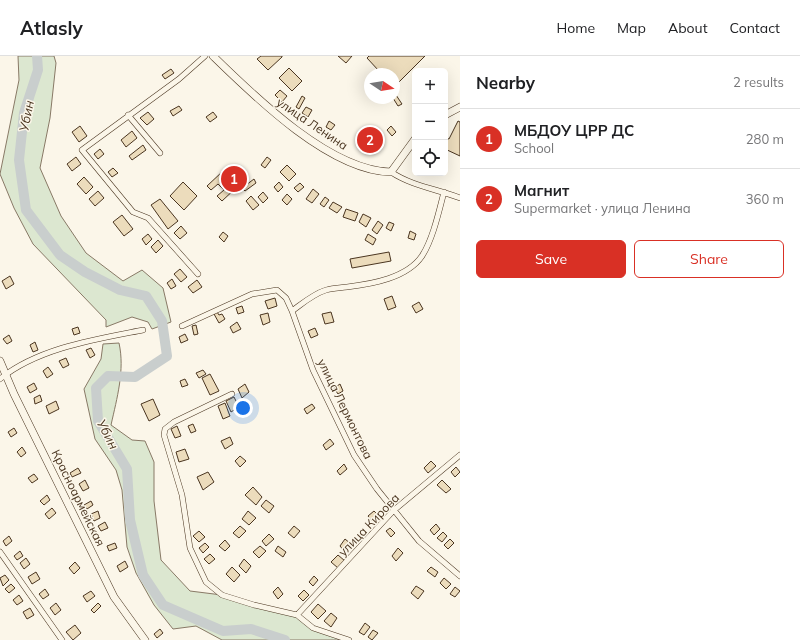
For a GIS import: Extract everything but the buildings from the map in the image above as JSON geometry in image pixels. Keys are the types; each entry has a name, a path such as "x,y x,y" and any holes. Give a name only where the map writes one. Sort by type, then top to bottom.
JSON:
{"street":[{"path":"198,274 148,218 133,212 82,150 179,79 205,56"},
{"name":"улица Ленина","path":"213,56 259,100 290,126 343,159 368,170 391,172 404,180 460,198"},
{"path":"448,113 460,107"},
{"path":"128,115 160,153"},
{"path":"391,172 414,140"},
{"path":"292,311 309,298 326,290 377,282 415,264 423,255 436,220 444,192"},
{"name":"улица Лермонтова","path":"182,326 252,294 277,290 286,298 313,370 354,455 393,511 419,541 460,576"},
{"path":"0,379 6,374 37,358 90,340 144,330"},
{"name":"Красноармейская","path":"0,361 14,394 114,597 145,640"},
{"path":"232,394 174,422 165,429 164,434 182,495 190,548 206,582 222,594 254,605 297,615 313,628 349,640"},
{"name":"улица Кирова","path":"297,615 393,511 460,455"},
{"path":"0,552 62,640"}],"green space":[{"path":"18,56 54,56 56,63 50,118 40,168 61,216 86,253 123,281 142,270 163,288 171,322 152,329 148,322 132,317 106,327 106,320 33,244 14,208 0,174 19,80"},
{"path":"119,343 121,353 121,374 111,425 132,440 145,441 154,462 154,501 161,560 190,591 222,595 297,615 313,628 333,635 339,640 222,640 196,626 173,629 154,605 136,573 127,547 122,490 116,470 95,439 84,389 101,359 103,344"}],"waterway":[{"name":"Убин","path":"37,56 38,70 24,113 19,160 26,210 60,255 85,272 120,290 146,296 162,321 167,356 135,377 108,376 96,388 98,421 127,469 130,520 143,575 163,605 223,631 251,629 285,640"}],"place":[{"name":"Магнит","path":"370,140"},
{"name":"МБДОУ ЦРР ДС","path":"234,179"}]}
